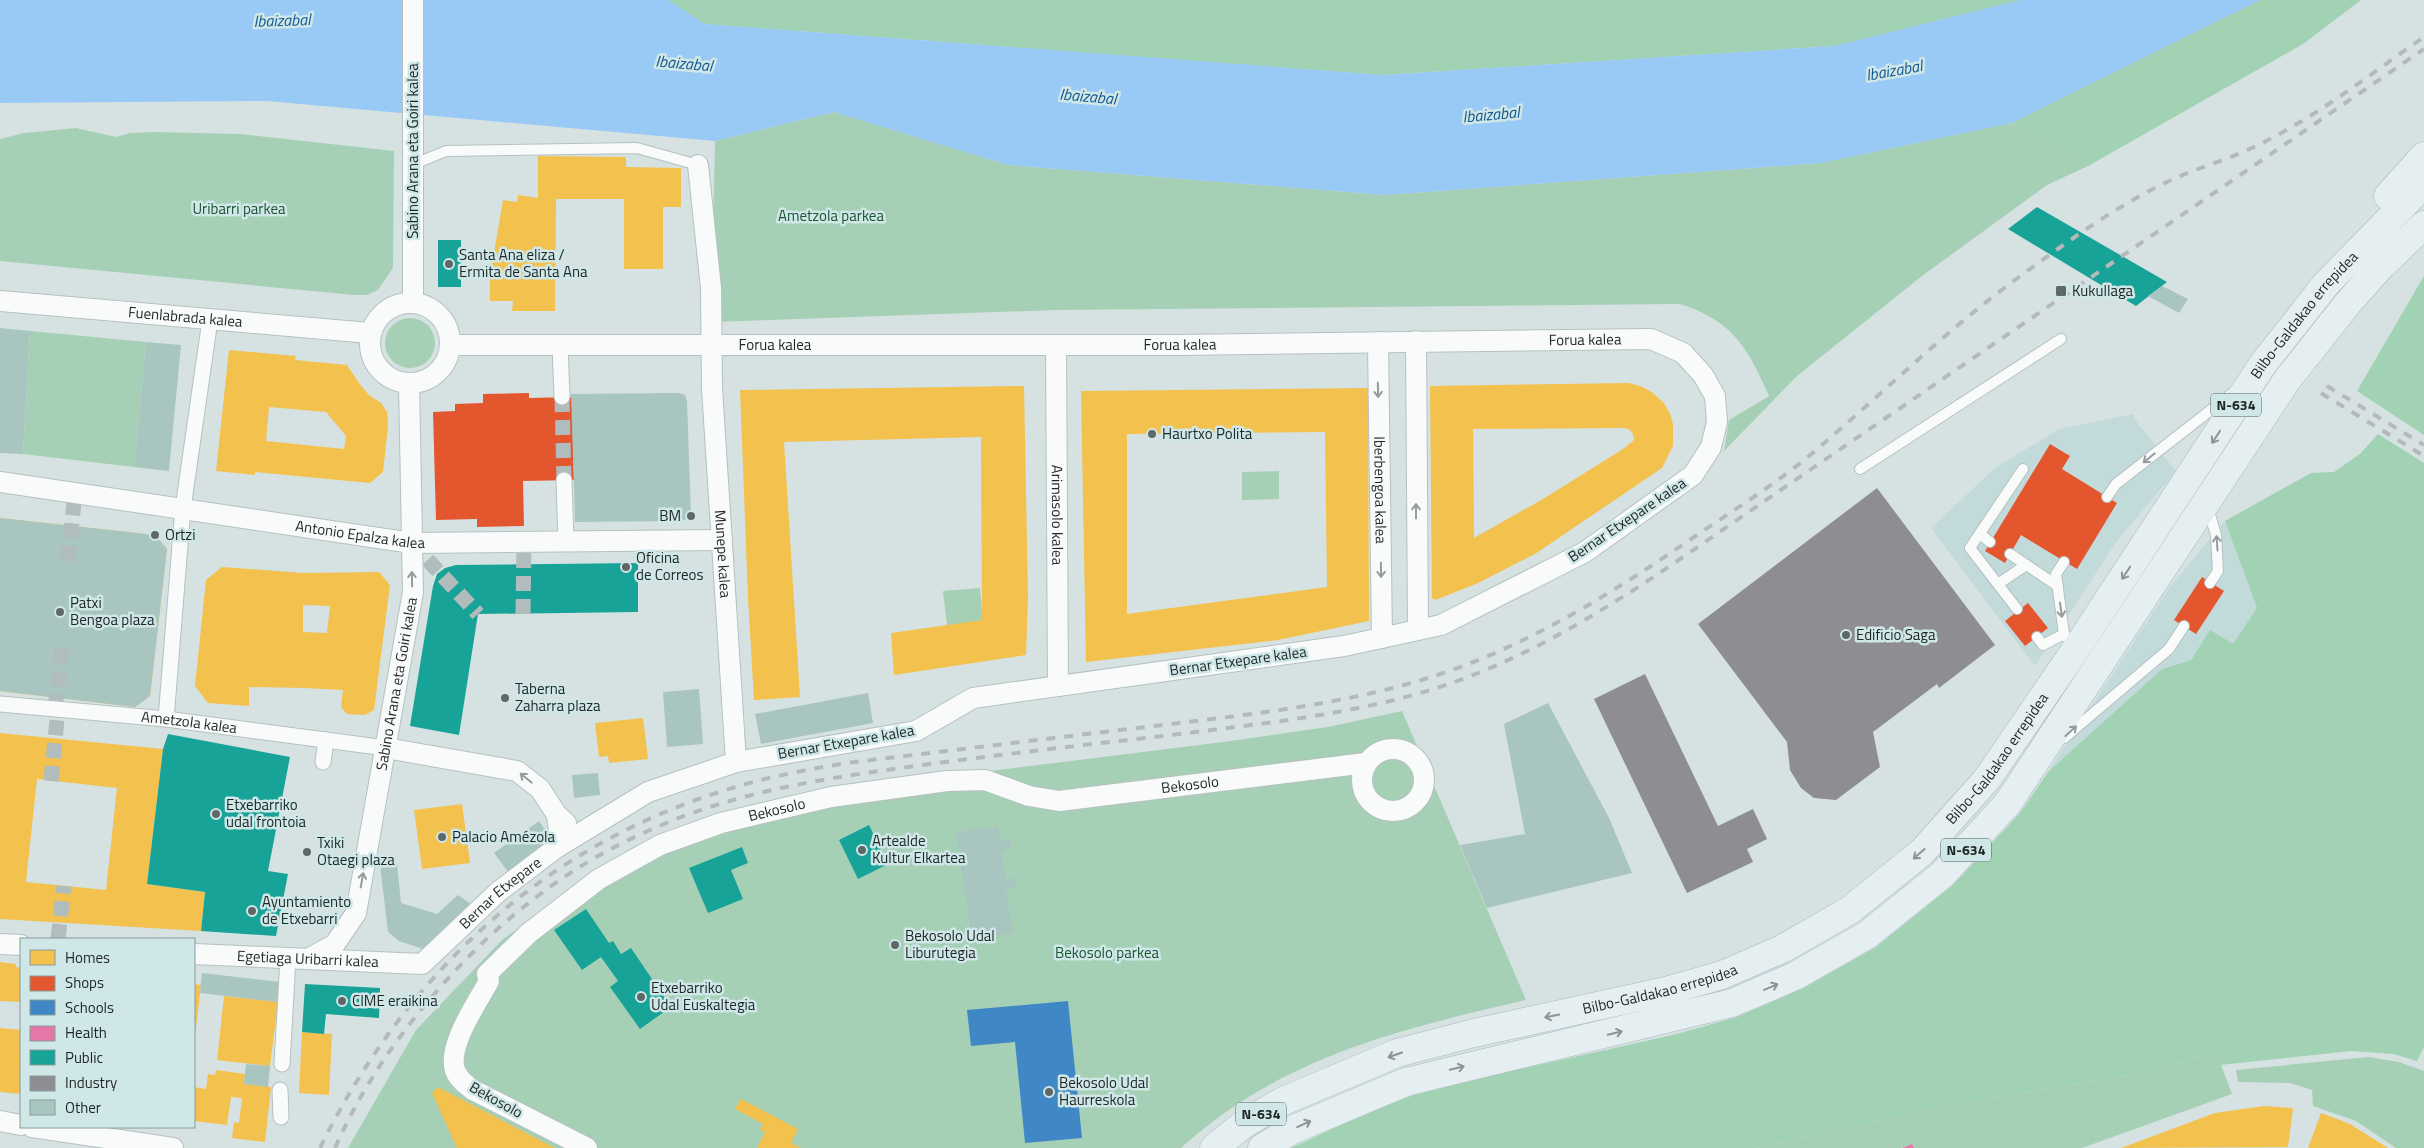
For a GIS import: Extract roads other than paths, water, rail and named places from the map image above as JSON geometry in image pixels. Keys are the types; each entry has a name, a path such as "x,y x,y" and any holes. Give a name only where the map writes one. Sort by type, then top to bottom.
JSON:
{"highway":[{"path":"2361,246 2384,200 2424,156"},
{"name":"Bilbo-Galdakao errepidea","path":"1214,1148 1244,1124 1280,1102 1397,1054 1474,1033 1666,991 1722,975 1782,949 1850,910 1922,852 1951,822 1987,779 2070,641 2256,375 2300,317 2361,246 2424,184"},
{"name":"Bilbo-Galdakao errepidea","path":"1262,1148 1294,1129 1406,1082 1732,1003 1795,976 1867,935 1942,874 2008,803 2286,380 2316,341 2381,266 2424,225"}],"street":[{"name":"Sabino Arana eta Goiri kalea","path":"413,0 413,302"},
{"path":"698,165 711,288 710,345"},
{"name":"Fuenlabrada kalea","path":"0,301 370,334"},
{"path":"413,302 425,305 444,321 449,332 450,345 442,368 433,376 421,382 409,383 395,381 383,373 374,362 369,348 370,334 376,320 386,310 398,304 413,302"},
{"path":"166,719 183,508 210,320"},
{"name":"Forua kalea","path":"450,345 1056,345 1651,339"},
{"name":"Bernar Etxepare kalea","path":"556,848 594,827 648,792 736,762 916,731 973,698 1344,646 1441,625 1585,552 1693,475 1711,447 1717,422 1714,396 1703,375 1683,353 1651,339"},
{"path":"1416,341 1418,630"},
{"name":"Iberbengoa kalea","path":"1378,342 1382,638"},
{"path":"560,345 562,397"},
{"name":"Munepe kalea","path":"710,345 736,762"},
{"name":"Arimasolo kalea","path":"1056,345 1058,686"},
{"name":"Sabino Arana eta Goiri kalea","path":"308,959 335,944 356,913 381,747 413,592 409,383"},
{"path":"564,480 566,542"},
{"name":"Antonio Epalza kalea","path":"0,482 412,543 722,540"},
{"name":"Ametzola kalea","path":"0,704 166,719 381,747 517,771 540,789 557,815"},
{"path":"323,762 326,740"},
{"name":"Bekosolo","path":"587,1148 473,1090 455,1070 456,1042 488,981 487,974 504,957 529,933 599,879 660,844 721,823 830,797 947,781 986,780 1029,796 1059,801 1366,763"},
{"path":"557,815 572,828 594,827"},
{"name":"Bernar Etxepare","path":"422,964 498,892 556,848 560,839 557,815"},
{"path":"0,944 20,945"},
{"name":"Egetiaga Uribarri kalea","path":"195,954 422,964"},
{"path":"281,1117 280,1087 288,958"},
{"path":"0,1121 20,1125"},
{"path":"39,1128 173,1148"}],"lane":[{"path":"412,165 446,151 637,148 698,165"},
{"path":"1860,469 2061,339"},
{"path":"2107,497 2116,484 2256,375"},
{"path":"2017,609 1970,548 2023,470"},
{"path":"2206,503 2216,535 2218,571 2210,583"},
{"path":"1980,534 1990,542"},
{"path":"2010,554 2058,586"},
{"path":"2037,637 2043,645 2070,641 2056,574 2064,562"},
{"path":"1998,584 2026,565"},
{"path":"2035,763 2105,701 2169,649 2184,626"}],"water":[{"name":"Ibaizabal","path":"0,0 668,0 705,24 1384,75 1834,46 2021,0 2260,0 2012,123 1821,163 1385,195 1008,165 834,112 715,141 267,101 0,103"}],"tunnel":[{"path":"562,397 564,480"},
{"path":"68,561 75,492"},
{"path":"523,614 524,542"},
{"path":"412,543 478,614"},
{"path":"55,709 62,647"},
{"path":"51,781 58,709"},
{"path":"58,938 64,886"}],"railway":[{"path":"320,1148 352,1089 388,1034 429,983 474,936 523,894 577,857 634,826 715,793 794,773 854,762 1199,721 1345,699 1381,691 1452,670 1518,643 1611,592 1769,486 1809,456 1965,319 2092,225 2169,181 2256,146 2288,129 2328,104 2424,37"},
{"path":"335,1148 372,1077 402,1034 454,972 499,928 548,889 574,871 628,840 657,827 720,804 751,795 816,781 1015,753 1239,727 1356,709 1447,685 1512,658 1575,626 1664,570 2424,49"},
{"path":"2327,386 2424,445"},
{"path":"2321,393 2424,456"}],"place":[{"name":"Santa Ana eliza / Ermita de Santa Ana","path":"449,264"},
{"name":"Kukullaga","path":"2061,291"},
{"name":"Haurtxo Polita","path":"1152,434"},
{"name":"BM","path":"691,516"},
{"name":"Ortzi","path":"155,535"},
{"name":"Oficina de Correos","path":"626,567"},
{"name":"Patxi Bengoa plaza","path":"60,612"},
{"name":"Edificio Saga","path":"1846,635"},
{"name":"Taberna Zaharra plaza","path":"505,698"},
{"name":"Etxebarriko udal frontoia","path":"216,814"},
{"name":"Palacio Amézola","path":"442,837"},
{"name":"Artealde Kultur Elkartea","path":"862,850"},
{"name":"Txiki Otaegi plaza","path":"307,852"},
{"name":"Ayuntamiento de Etxebarri","path":"252,911"},
{"name":"Bekosolo Udal Liburutegia","path":"895,945"},
{"name":"Etxebarriko Udal Euskaltegia","path":"641,997"},
{"name":"CIME eraikina","path":"342,1001"},
{"name":"Bekosolo Udal Haurreskola","path":"1049,1092"}],"park label":[{"name":"Uribarri parkea","path":"239,209"},
{"name":"Ametzola parkea","path":"831,216"},
{"name":"Bekosolo parkea","path":"1107,953"}]}
